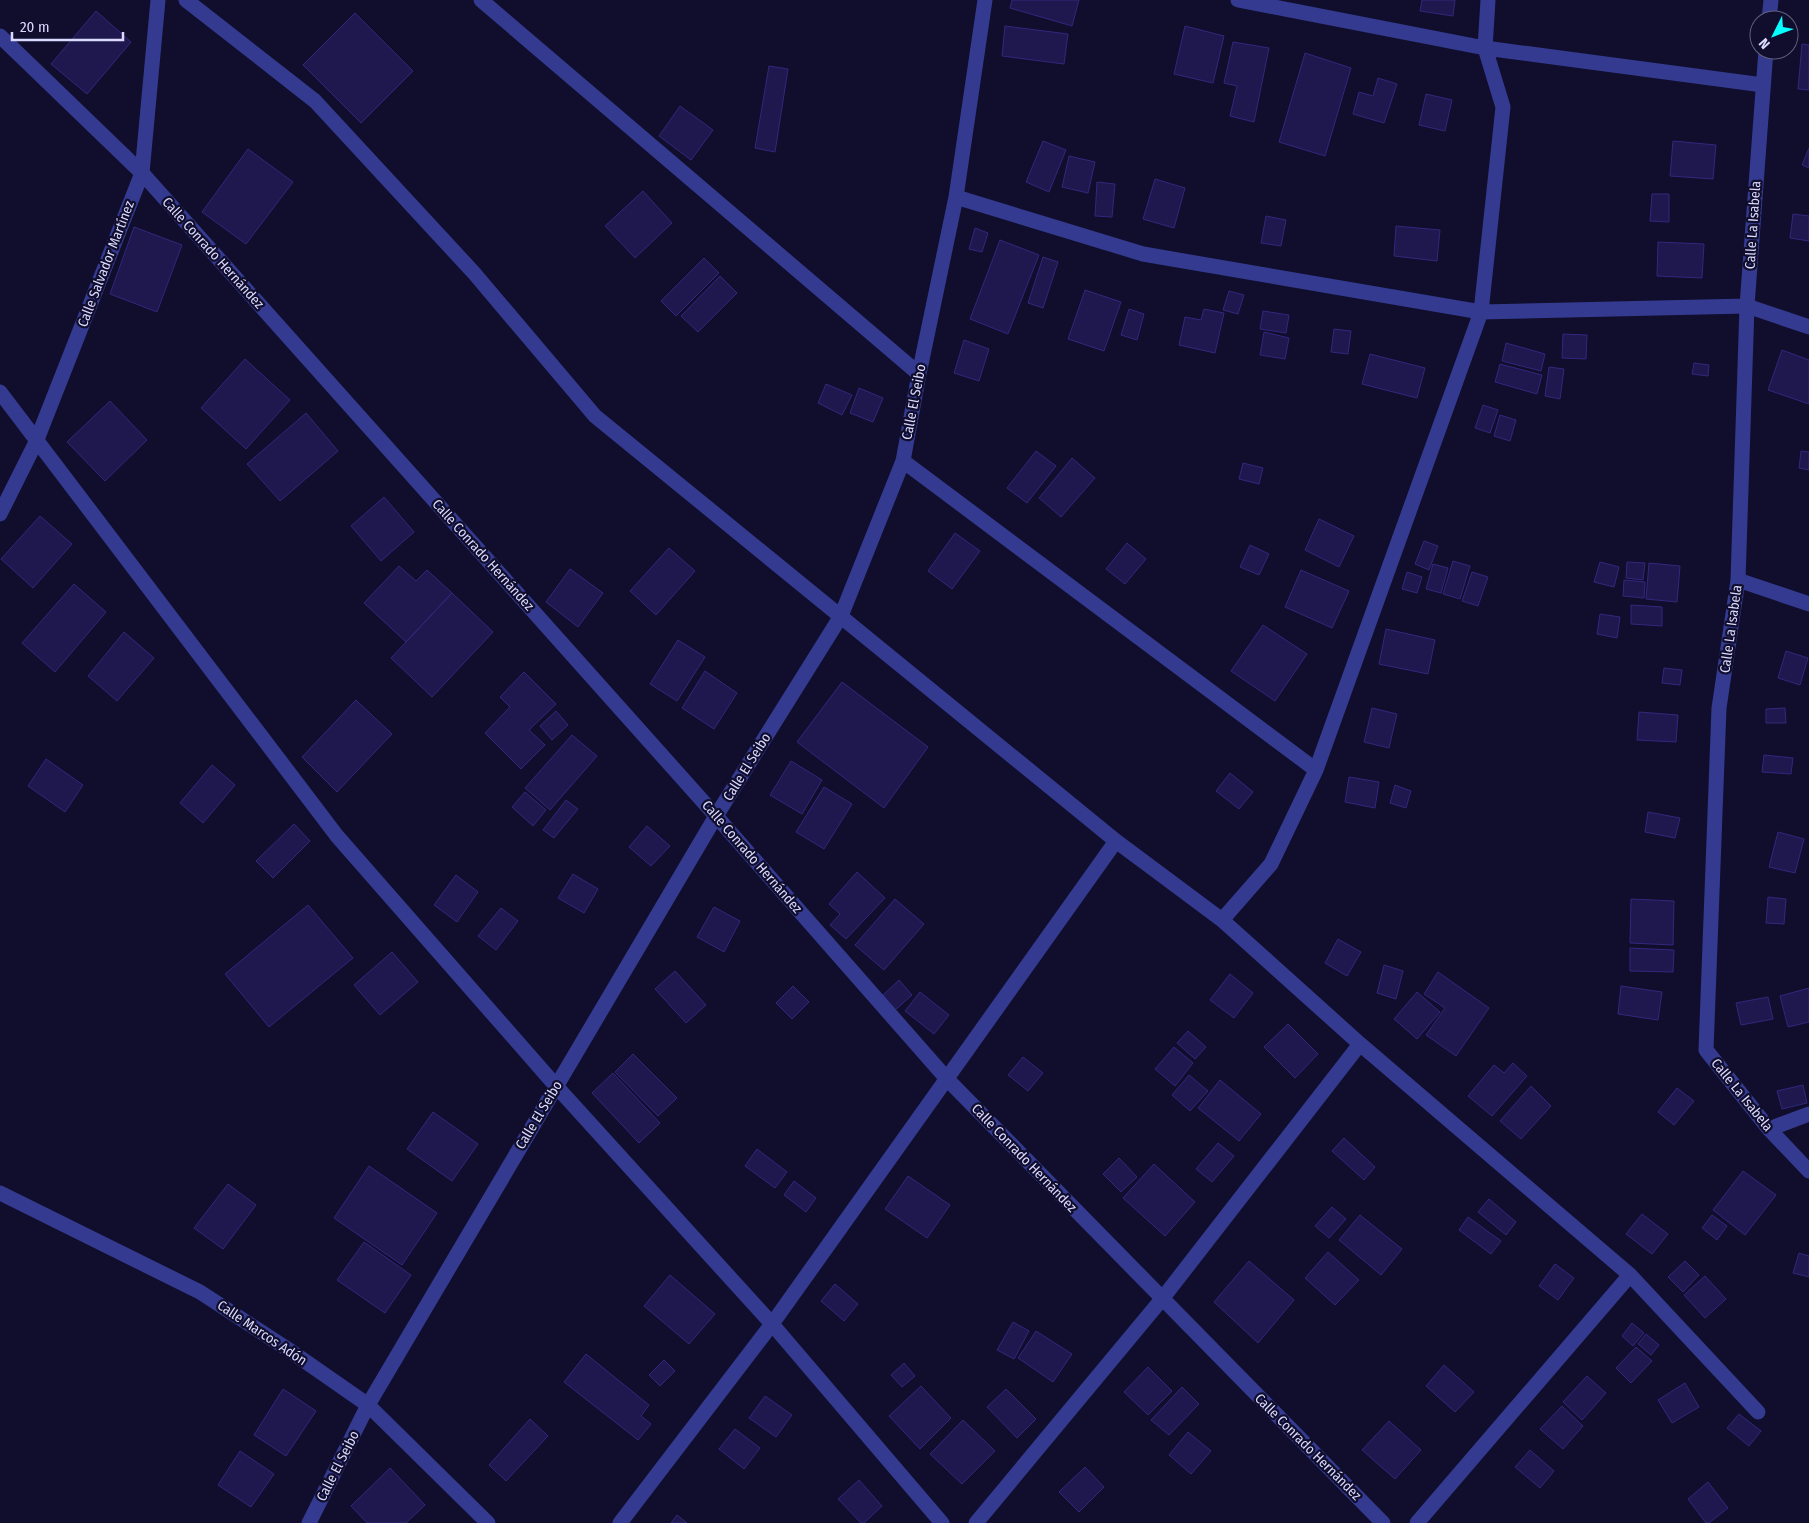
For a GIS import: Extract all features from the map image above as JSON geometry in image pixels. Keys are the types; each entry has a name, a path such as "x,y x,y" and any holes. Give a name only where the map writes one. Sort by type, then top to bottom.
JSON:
{"street":[{"name":"Calle Salvador Martínez","path":"0,514 36,442 142,173 158,0"},
{"path":"186,0 315,101 474,273 595,416 1116,841 1222,920 1360,1044 1630,1275 1758,1412"},
{"path":"481,0 919,374"},
{"name":"Calle El Seibo","path":"309,1523 368,1405 716,816 841,616 903,461 956,197 985,0"},
{"path":"1238,0 1485,48 1763,86"},
{"path":"1222,920 1270,864 1316,770 1481,312 1504,107 1485,48 1488,0"},
{"name":"Calle Conrado Hernández","path":"0,36 142,173 716,816 947,1079 1383,1523"},
{"name":"Calle La Isabela","path":"1765,60 1747,306 1738,580 1719,708 1706,1050 1769,1129 1809,1171"},
{"path":"956,197 1143,254 1481,312 1747,306 1809,326"},
{"path":"0,392 36,442 338,836 556,1086 772,1324 942,1523"},
{"path":"903,461 1316,770"},
{"path":"1738,580 1809,604"},
{"path":"620,1523 772,1324 1116,841"},
{"path":"976,1523 1162,1299 1360,1044"},
{"path":"1769,1129 1809,1114"},
{"name":"Calle Marcos Adón","path":"0,1193 200,1292 289,1350 368,1405 488,1523"},
{"path":"1417,1523 1630,1275"}],"building":[{"path":"1012,0 1079,0 1072,26 1010,8"},
{"path":"1422,0 1455,0 1453,16 1420,11"},
{"path":"96,11 131,42 87,94 51,64"},
{"path":"355,13 413,71 361,123 303,65"},
{"path":"1005,26 1068,34 1064,64 1002,56"},
{"path":"1185,26 1224,36 1213,83 1174,74"},
{"path":"1233,42 1269,48 1254,122 1230,116 1237,86 1224,83"},
{"path":"1802,44 1809,45 1809,90 1798,89"},
{"path":"1305,53 1351,68 1325,156 1279,142"},
{"path":"769,66 788,69 775,152 755,148"},
{"path":"1378,78 1397,84 1384,123 1353,114 1359,92 1373,96"},
{"path":"1426,94 1452,100 1445,131 1419,125"},
{"path":"680,106 713,130 691,160 659,136"},
{"path":"1043,141 1066,150 1049,192 1026,182"},
{"path":"1673,141 1716,145 1713,179 1670,176"},
{"path":"1809,148 1809,168 1802,165"},
{"path":"248,149 293,182 246,244 202,212"},
{"path":"1069,156 1095,162 1088,193 1062,187"},
{"path":"1155,179 1185,188 1174,228 1143,219"},
{"path":"1097,182 1115,184 1112,217 1095,216"},
{"path":"643,191 672,223 635,258 605,226"},
{"path":"1652,194 1669,194 1669,222 1650,221"},
{"path":"1793,214 1809,216 1809,241 1790,238"},
{"path":"1266,216 1286,220 1281,246 1261,243"},
{"path":"1396,226 1440,230 1437,261 1394,256"},
{"path":"134,227 182,245 157,312 110,294"},
{"path":"975,228 988,233 982,252 969,249"},
{"path":"1000,240 1039,255 1008,334 970,319"},
{"path":"1658,242 1704,244 1702,278 1657,276"},
{"path":"1043,257 1058,262 1043,308 1028,303"},
{"path":"704,258 719,273 676,316 661,301"},
{"path":"720,276 737,293 698,332 681,316"},
{"path":"1085,290 1121,302 1104,351 1068,339"},
{"path":"1229,291 1244,295 1238,314 1223,310"},
{"path":"1129,309 1144,314 1137,340 1121,335"},
{"path":"1204,309 1224,313 1215,353 1179,345 1185,317 1201,320"},
{"path":"1263,311 1289,315 1286,333 1260,329"},
{"path":"1334,329 1351,331 1348,354 1331,352"},
{"path":"1264,332 1289,338 1285,359 1260,355"},
{"path":"1563,334 1587,335 1586,359 1562,358"},
{"path":"964,340 989,349 979,381 954,373"},
{"path":"1506,343 1545,354 1541,371 1502,361"},
{"path":"1782,350 1809,360 1809,404 1768,390"},
{"path":"1370,354 1425,368 1417,398 1362,384"},
{"path":"245,359 290,400 246,449 201,408"},
{"path":"1694,363 1709,365 1708,376 1692,374"},
{"path":"1500,364 1542,375 1537,394 1495,382"},
{"path":"1549,367 1564,369 1560,399 1545,396"},
{"path":"826,384 852,395 842,415 818,403"},
{"path":"859,388 883,398 873,422 850,413"},
{"path":"110,401 147,440 105,481 67,442"},
{"path":"1483,405 1498,410 1490,433 1475,428"},
{"path":"306,413 338,451 280,501 247,464"},
{"path":"1500,415 1516,420 1510,441 1494,436"},
{"path":"1036,451 1056,466 1027,503 1007,488"},
{"path":"1801,451 1809,452 1809,470 1799,468"},
{"path":"1072,458 1095,478 1061,517 1039,498"},
{"path":"1243,463 1263,468 1259,484 1239,479"},
{"path":"384,497 414,532 381,561 351,526"},
{"path":"40,516 72,544 33,588 1,559"},
{"path":"1319,519 1354,536 1339,567 1305,550"},
{"path":"955,533 980,551 952,589 928,571"},
{"path":"1424,541 1438,546 1429,570 1415,564"},
{"path":"1127,543 1146,559 1125,584 1106,569"},
{"path":"1250,545 1269,554 1259,575 1240,567"},
{"path":"669,548 695,571 656,615 630,591"},
{"path":"1453,561 1470,566 1460,599 1443,594"},
{"path":"1600,562 1619,567 1614,587 1594,582"},
{"path":"1627,562 1645,563 1643,580 1626,578"},
{"path":"1649,563 1680,566 1677,602 1646,599"},
{"path":"1433,564 1448,568 1441,593 1426,589"},
{"path":"399,566 416,581 427,570 452,593 406,642 364,603"},
{"path":"570,569 603,593 578,627 546,602"},
{"path":"1301,570 1349,591 1332,628 1285,607"},
{"path":"1407,572 1422,577 1417,593 1402,589"},
{"path":"1472,572 1488,577 1478,606 1462,601"},
{"path":"1624,580 1645,582 1644,598 1623,596"},
{"path":"74,584 106,612 55,672 22,643"},
{"path":"452,593 493,632 432,697 391,658"},
{"path":"1631,605 1662,607 1662,626 1631,624"},
{"path":"1600,614 1620,617 1617,638 1597,634"},
{"path":"1263,625 1307,654 1275,701 1231,671"},
{"path":"1386,629 1435,640 1428,674 1379,664"},
{"path":"124,632 154,658 117,701 88,676"},
{"path":"678,640 705,657 677,701 650,684"},
{"path":"1786,651 1808,658 1800,685 1778,678"},
{"path":"1664,668 1682,670 1680,685 1662,683"},
{"path":"705,671 737,693 714,729 682,708"},
{"path":"524,672 556,704 529,730 545,745 521,769 485,733 510,707 500,697"},
{"path":"842,682 928,747 884,808 797,742"},
{"path":"356,700 392,734 337,792 302,757"},
{"path":"1372,708 1397,714 1389,748 1364,742"},
{"path":"1785,708 1786,723 1766,723 1766,709"},
{"path":"556,711 568,725 552,740 540,726"},
{"path":"1639,712 1678,715 1676,742 1637,740"},
{"path":"572,735 597,756 550,810 525,788"},
{"path":"1764,755 1793,758 1791,774 1762,772"},
{"path":"46,759 83,785 65,812 28,786"},
{"path":"791,761 822,780 802,814 770,795"},
{"path":"212,765 235,785 203,823 180,803"},
{"path":"1230,773 1253,792 1239,809 1216,791"},
{"path":"1349,777 1379,782 1375,808 1345,802"},
{"path":"1395,785 1411,791 1406,808 1390,803"},
{"path":"824,787 852,804 824,849 796,832"},
{"path":"525,792 546,810 533,826 512,807"},
{"path":"566,800 578,809 554,838 543,830"},
{"path":"1648,812 1680,818 1675,838 1645,832"},
{"path":"294,824 310,841 273,878 256,861"},
{"path":"647,826 670,846 651,866 629,847"},
{"path":"1778,832 1804,839 1795,873 1769,867"},
{"path":"857,872 885,898 846,939 830,925 840,914 829,904"},
{"path":"573,874 598,889 584,913 558,898"},
{"path":"456,875 478,892 457,922 434,905"},
{"path":"1768,897 1786,899 1784,924 1766,923"},
{"path":"895,899 924,924 884,970 855,945"},
{"path":"1631,899 1674,901 1673,945 1630,943"},
{"path":"308,905 353,958 269,1027 225,974"},
{"path":"714,907 740,921 724,952 697,937"},
{"path":"501,908 518,921 496,950 478,936"},
{"path":"1338,939 1361,952 1347,976 1325,963"},
{"path":"1630,948 1674,950 1673,972 1630,971"},
{"path":"392,952 418,982 380,1015 354,985"},
{"path":"1384,965 1403,971 1396,999 1377,993"},
{"path":"675,971 706,1005 686,1023 655,989"},
{"path":"1438,972 1489,1008 1456,1056 1426,1035 1445,1008 1424,994"},
{"path":"1230,974 1253,993 1234,1018 1210,1000"},
{"path":"899,980 912,995 894,1011 881,997"},
{"path":"793,986 809,1002 792,1019 776,1003"},
{"path":"1621,986 1662,992 1658,1020 1618,1014"},
{"path":"1809,988 1809,1022 1788,1027 1780,996"},
{"path":"920,992 949,1015 934,1034 905,1011"},
{"path":"1417,992 1440,1012 1417,1039 1394,1019"},
{"path":"1768,997 1773,1019 1741,1025 1736,1003"},
{"path":"1288,1024 1318,1054 1295,1078 1264,1047"},
{"path":"1188,1031 1206,1047 1195,1059 1177,1043"},
{"path":"1174,1047 1193,1063 1175,1086 1155,1069"},
{"path":"633,1054 677,1098 658,1116 615,1072"},
{"path":"1023,1057 1043,1073 1028,1091 1008,1075"},
{"path":"1513,1063 1527,1076 1492,1116 1468,1096 1494,1065 1504,1073"},
{"path":"613,1073 660,1123 639,1143 592,1093"},
{"path":"1189,1075 1208,1091 1190,1111 1172,1095"},
{"path":"1220,1080 1261,1114 1239,1141 1198,1108"},
{"path":"1803,1085 1807,1103 1782,1109 1777,1091"},
{"path":"1531,1086 1551,1106 1521,1139 1500,1121"},
{"path":"1677,1088 1694,1101 1674,1125 1658,1112"},
{"path":"433,1112 478,1144 452,1181 407,1149"},
{"path":"1344,1138 1375,1167 1364,1180 1332,1151"},
{"path":"1218,1143 1234,1156 1212,1182 1196,1169"},
{"path":"757,1149 787,1172 775,1188 745,1166"},
{"path":"1119,1158 1137,1177 1121,1192 1103,1174"},
{"path":"1154,1164 1195,1202 1165,1236 1123,1198"},
{"path":"369,1166 437,1213 402,1265 334,1218"},
{"path":"1743,1171 1776,1195 1745,1235 1713,1210"},
{"path":"908,1176 950,1205 927,1238 885,1209"},
{"path":"794,1181 816,1198 806,1212 784,1195"},
{"path":"228,1184 256,1205 223,1249 194,1228"},
{"path":"1489,1199 1516,1222 1506,1235 1478,1212"},
{"path":"1332,1207 1346,1219 1329,1238 1315,1226"},
{"path":"1642,1214 1668,1234 1652,1254 1626,1234"},
{"path":"1360,1215 1402,1249 1381,1275 1339,1240"},
{"path":"1712,1215 1727,1226 1717,1240 1702,1228"},
{"path":"1468,1217 1501,1241 1491,1254 1459,1230"},
{"path":"364,1242 411,1275 385,1313 337,1280"},
{"path":"1328,1252 1359,1280 1335,1305 1305,1278"},
{"path":"1799,1253 1809,1256 1809,1277 1793,1273"},
{"path":"1249,1261 1294,1300 1258,1343 1214,1302"},
{"path":"1685,1261 1699,1275 1683,1292 1668,1277"},
{"path":"1555,1264 1574,1278 1558,1300 1539,1286"},
{"path":"670,1275 715,1314 689,1344 644,1306"},
{"path":"1705,1276 1726,1299 1705,1318 1684,1295"},
{"path":"835,1284 858,1304 844,1321 821,1301"},
{"path":"1013,1322 1029,1331 1014,1359 997,1350"},
{"path":"1632,1323 1644,1333 1633,1346 1622,1336"},
{"path":"1036,1331 1072,1354 1053,1382 1018,1358"},
{"path":"1646,1334 1659,1345 1651,1355 1638,1344"},
{"path":"1636,1347 1652,1361 1631,1383 1616,1368"},
{"path":"586,1354 649,1405 641,1416 651,1424 638,1440 564,1382"},
{"path":"664,1360 675,1371 660,1386 649,1375"},
{"path":"904,1363 915,1376 902,1387 891,1375"},
{"path":"1444,1365 1474,1392 1455,1412 1426,1386"},
{"path":"1148,1367 1172,1391 1148,1415 1124,1392"},
{"path":"1587,1376 1606,1393 1582,1420 1563,1402"},
{"path":"1685,1383 1699,1407 1672,1423 1658,1400"},
{"path":"921,1386 951,1418 920,1449 889,1416"},
{"path":"1182,1387 1199,1404 1169,1435 1151,1420"},
{"path":"283,1389 316,1411 286,1456 254,1435"},
{"path":"1006,1389 1036,1419 1017,1438 987,1407"},
{"path":"765,1396 792,1415 776,1437 749,1418"},
{"path":"1562,1406 1583,1426 1563,1449 1540,1429"},
{"path":"1739,1414 1761,1431 1749,1446 1727,1428"},
{"path":"530,1419 548,1436 506,1481 489,1465"},
{"path":"963,1420 995,1451 962,1484 930,1454"},
{"path":"1389,1421 1421,1450 1395,1479 1362,1450"},
{"path":"735,1429 760,1448 744,1469 719,1449"},
{"path":"1188,1432 1211,1451 1191,1474 1169,1455"},
{"path":"1530,1450 1554,1471 1540,1488 1515,1467"},
{"path":"240,1451 274,1474 251,1507 218,1485"},
{"path":"1085,1467 1104,1487 1079,1512 1059,1492"},
{"path":"390,1468 425,1505 406,1523 367,1523 351,1506"},
{"path":"859,1480 882,1506 864,1523 861,1523 838,1499"},
{"path":"1708,1482 1728,1508 1709,1523 1706,1523 1688,1499"},
{"path":"677,1515 687,1523 671,1523"}]}
